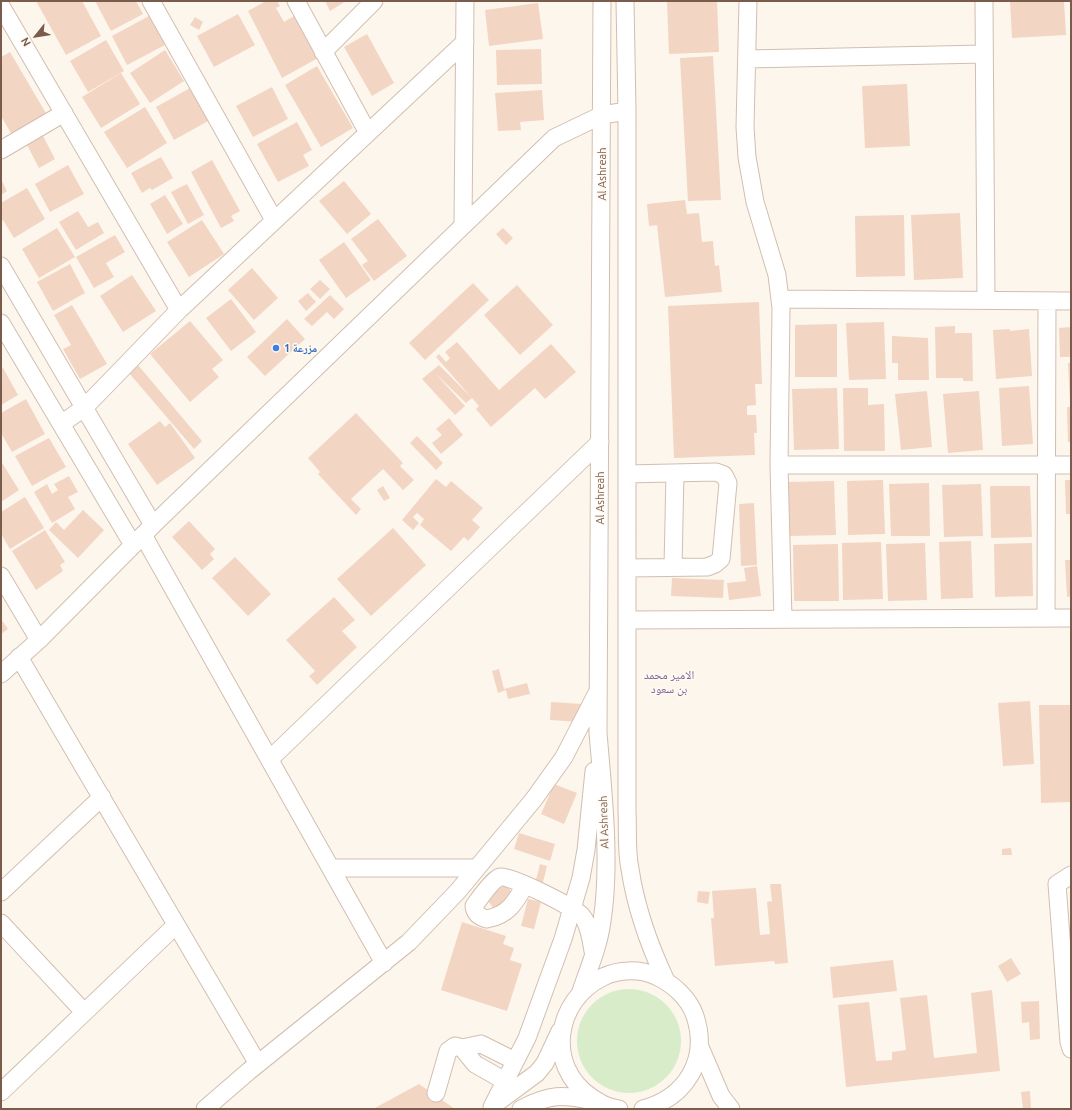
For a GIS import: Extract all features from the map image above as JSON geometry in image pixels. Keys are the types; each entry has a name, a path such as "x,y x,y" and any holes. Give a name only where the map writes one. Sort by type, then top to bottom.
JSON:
{"street":[{"path":"151,1 274,220"},
{"path":"296,1 368,133"},
{"path":"324,52 374,1"},
{"path":"463,225 465,1"},
{"name":"Al Ashreah","path":"581,991 594,955 602,921 605,875 604,813 598,733 602,1"},
{"path":"625,1 627,111 627,811 629,868 640,917 653,953 666,980"},
{"path":"748,1 745,127 747,157 756,202 777,275 780,299 779,465 783,619"},
{"path":"984,1 986,300"},
{"path":"1,6 179,310"},
{"path":"61,424 84,408 179,310 465,42"},
{"path":"747,58 984,54"},
{"path":"1,674 38,640 143,535 554,138 602,115 627,111"},
{"path":"1,150 64,113"},
{"path":"1,266 84,408 143,535 332,868 384,963"},
{"path":"780,299 1071,301"},
{"path":"1046,618 1047,301"},
{"path":"1,323 61,424 143,535"},
{"path":"270,759 600,442"},
{"path":"779,465 1071,465"},
{"path":"627,474 716,472 724,475 728,483 721,559 715,564 707,567 627,568"},
{"path":"673,567 675,473"},
{"path":"1,576 38,640"},
{"path":"627,620 1071,618"},
{"path":"19,657 258,1064"},
{"path":"205,1109 258,1064 409,942 458,891 534,800 564,757 598,690"},
{"path":"492,1108 527,1038 563,939 581,878 586,850 598,733"},
{"path":"1,892 102,797"},
{"path":"332,868 477,868"},
{"path":"1071,876 1057,884 1068,1034 1071,1048"},
{"path":"525,885 572,908 583,916 589,932 594,955"},
{"path":"1,923 84,1012"},
{"path":"1,1092 176,925"},
{"path":"492,1108 537,1073 545,1063 562,1028 570,1006 581,991 591,982 610,974 626,971 650,974 666,980 681,993 693,1011 699,1029 700,1047 694,1068 684,1085 670,1098 655,1108"},
{"path":"562,1028 561,1049 568,1071 584,1093 600,1103"},
{"path":"436,1093 448,1051 455,1046 462,1048 481,1044 515,1061"},
{"path":"700,1047 721,1096 731,1109"},
{"path":"462,1048 475,1064 505,1081"},
{"path":"521,1109 534,1102 552,1096 572,1096 619,1109"}],"green space":[{"path":"629,989 649,993 666,1004 677,1021 681,1041 677,1061 666,1078 649,1089 629,1093 609,1089 592,1078 581,1061 577,1041 581,1021 592,1004 609,993"}],"building":[{"path":"36,1 82,1 101,36 66,55"},
{"path":"95,1 136,1 143,14 111,31"},
{"path":"266,1 277,1 280,6 276,8 284,22 294,16 318,58 282,78 248,11"},
{"path":"325,1 346,1 330,11"},
{"path":"667,1 717,1 719,52 669,54"},
{"path":"1010,1 1064,1 1066,35 1012,38"},
{"path":"538,3 543,39 489,46 485,10"},
{"path":"238,14 255,45 214,67 197,36"},
{"path":"149,16 165,45 127,65 112,36"},
{"path":"195,17 203,22 199,30 190,25"},
{"path":"367,34 394,83 372,96 344,47"},
{"path":"106,40 124,71 88,92 70,61"},
{"path":"541,49 542,84 497,85 496,50"},
{"path":"165,50 184,81 150,103 130,73"},
{"path":"10,52 47,115 12,135 1,116 1,57"},
{"path":"713,56 721,200 688,201 680,58"},
{"path":"317,66 353,128 321,147 285,85"},
{"path":"121,73 140,104 101,128 82,97"},
{"path":"907,84 910,146 865,148 862,86"},
{"path":"192,87 210,120 174,140 156,107"},
{"path":"272,87 288,119 253,137 236,106"},
{"path":"542,90 544,120 520,122 521,130 498,131 495,93"},
{"path":"145,107 167,143 127,168 104,132"},
{"path":"297,122 312,150 303,155 309,166 278,182 257,144"},
{"path":"42,134 55,159 39,168 26,143"},
{"path":"161,157 173,178 152,190 150,188 142,193 131,173"},
{"path":"212,160 240,211 231,216 234,221 221,228 191,172"},
{"path":"68,165 84,194 50,212 35,184"},
{"path":"1,179 7,191 1,195"},
{"path":"344,181 371,214 347,234 319,201"},
{"path":"187,184 204,215 188,224 171,192"},
{"path":"27,188 45,219 14,238 3,220 1,222 1,203"},
{"path":"165,195 183,224 167,234 150,204"},
{"path":"685,200 687,214 699,213 702,242 713,241 715,266 719,265 722,292 665,297 657,225 649,226 647,204"},
{"path":"78,211 88,227 98,222 104,233 76,250 59,222"},
{"path":"960,213 963,278 914,280 911,215"},
{"path":"904,215 905,276 856,277 855,216"},
{"path":"378,219 407,256 374,281 362,265 368,261 351,239"},
{"path":"202,220 224,254 189,277 167,242"},
{"path":"57,228 75,257 39,278 22,249"},
{"path":"503,228 513,238 506,245 496,234"},
{"path":"115,235 125,252 106,263 114,277 94,288 76,257"},
{"path":"344,242 371,280 346,298 319,260"},
{"path":"70,264 85,293 53,311 37,282"},
{"path":"252,268 278,298 254,320 228,290"},
{"path":"132,275 156,311 123,332 100,296"},
{"path":"320,280 330,289 320,299 310,289"},
{"path":"473,283 489,300 425,360 409,343"},
{"path":"517,285 553,325 520,355 484,315"},
{"path":"308,293 316,302 306,311 298,301"},
{"path":"330,295 344,309 334,319 327,312 312,326 304,319"},
{"path":"231,299 256,332 231,351 206,318"},
{"path":"759,302 762,384 755,384 756,405 747,406 747,415 756,415 757,433 754,433 755,455 674,458 668,306"},
{"path":"72,305 107,364 80,379 63,349 71,345 54,315"},
{"name":"مزرعة 1","path":"287,319 305,339 265,376 247,357"},
{"path":"190,321 223,360 212,369 219,377 190,402 150,354"},
{"path":"884,322 886,379 849,380 846,323"},
{"path":"837,324 837,377 795,377 795,325"},
{"path":"955,326 955,333 972,333 973,381 963,381 963,378 936,378 935,327"},
{"path":"1071,327 1071,357 1060,357 1059,328"},
{"path":"1010,329 1010,331 1029,329 1032,376 996,379 993,330"},
{"path":"892,336 928,338 929,380 898,380 898,363 892,363"},
{"path":"457,342 499,390 551,344 576,372 545,399 535,388 491,427 476,409 479,406 436,357 439,354 446,362 450,358 445,352"},
{"path":"1068,363 1071,363 1071,403 1070,403"},
{"path":"138,365 202,441 194,449 129,373"},
{"path":"439,365 472,398 466,403 436,374 465,406 455,415 422,379"},
{"path":"3,368 18,395 1,405 1,369"},
{"path":"1029,386 1033,444 1002,446 999,388"},
{"path":"837,388 839,449 794,450 792,389"},
{"path":"843,388 868,388 868,405 884,404 885,451 844,451"},
{"path":"927,391 932,447 901,450 895,394"},
{"path":"979,391 983,450 948,453 943,394"},
{"path":"26,399 45,434 12,452 1,433 1,413"},
{"path":"1067,407 1071,407 1071,442 1068,442"},
{"path":"356,413 403,463 400,466 414,480 403,490 383,469 351,499 361,509 356,515 318,474 320,472 308,458"},
{"path":"449,418 463,435 441,454 432,443 442,435 436,429"},
{"path":"160,421 165,427 170,423 195,458 157,485 128,444"},
{"path":"417,436 443,463 436,470 410,443"},
{"path":"49,438 66,467 32,486 15,456"},
{"path":"1,461 19,490 1,502"},
{"path":"69,476 78,492 68,497 75,509 52,523 34,492 47,484 52,494 58,490 54,484"},
{"path":"436,479 446,487 451,481 483,508 472,520 480,527 468,541 464,537 451,551 420,525 424,519 417,513 413,517 419,523 413,530 402,520"},
{"path":"883,480 885,534 848,535 847,481"},
{"path":"1065,480 1071,480 1071,514 1066,514"},
{"path":"834,481 836,535 790,536 788,482"},
{"path":"929,483 930,536 891,536 889,484"},
{"path":"981,484 983,536 944,537 942,485"},
{"path":"383,486 390,498 384,501 377,490"},
{"path":"990,486 1030,486 1032,537 991,538"},
{"path":"25,497 44,528 10,549 1,534 1,512"},
{"path":"754,503 757,565 741,566 739,504"},
{"path":"83,510 104,530 78,558 49,530 56,522 64,530"},
{"path":"189,521 215,549 210,554 214,559 202,570 172,537"},
{"path":"393,528 426,565 371,616 337,579"},
{"path":"45,530 65,562 60,565 63,571 36,590 12,551"},
{"path":"971,541 973,598 941,599 939,542"},
{"path":"881,542 883,599 843,600 842,543"},
{"path":"925,543 927,600 888,601 886,544"},
{"path":"1032,543 1033,596 995,597 994,544"},
{"path":"838,544 839,601 794,601 793,545"},
{"path":"235,557 271,594 248,616 212,578"},
{"path":"1065,560 1071,560 1071,596 1067,597"},
{"path":"757,566 761,596 729,600 727,583 746,581 744,568"},
{"path":"672,578 724,580 723,598 671,596"},
{"path":"334,597 355,620 342,631 357,647 317,685 309,676 315,671 286,640"},
{"path":"1,619 8,629 1,634"},
{"path":"499,669 504,689 527,683 530,694 508,699 506,690 498,693 492,671"},
{"path":"1030,701 1034,764 1003,766 998,703"},
{"path":"551,702 582,704 581,722 550,720"},
{"path":"1039,705 1071,705 1071,802 1041,803"},
{"path":"554,784 577,793 564,824 541,814"},
{"path":"519,833 555,844 550,861 514,849"},
{"path":"1011,848 1012,855 1002,855 1002,849"},
{"path":"540,864 547,866 541,890 534,888"},
{"path":"506,884 515,897 496,912 486,898"},
{"path":"770,884 781,884 788,963 775,964 774,961 715,966 711,918 714,918 712,891 756,888 760,935 770,934 767,902 772,901"},
{"path":"698,891 710,892 708,904 697,902"},
{"path":"528,899 541,902 534,929 521,926"},
{"path":"462,922 506,936 503,944 514,948 510,960 522,964 507,1011 441,990"},
{"path":"1011,958 1021,974 1007,982 998,966"},
{"path":"893,960 897,991 833,998 830,967"},
{"path":"992,990 1000,1071 846,1087 838,1005 869,1002 876,1061 892,1060 892,1052 906,1050 900,998 927,995 934,1058 977,1053 971,993"},
{"path":"1039,1001 1040,1039 1030,1040 1029,1022 1022,1023 1021,1002"},
{"path":"419,1084 455,1109 373,1109"},
{"path":"1030,1091 1031,1109 1023,1109 1021,1092"}],"place":[{"name":"مزرعة 1","path":"276,348"}],"district":[{"name":"الامير محمد بن سعود","path":"669,682"}]}
